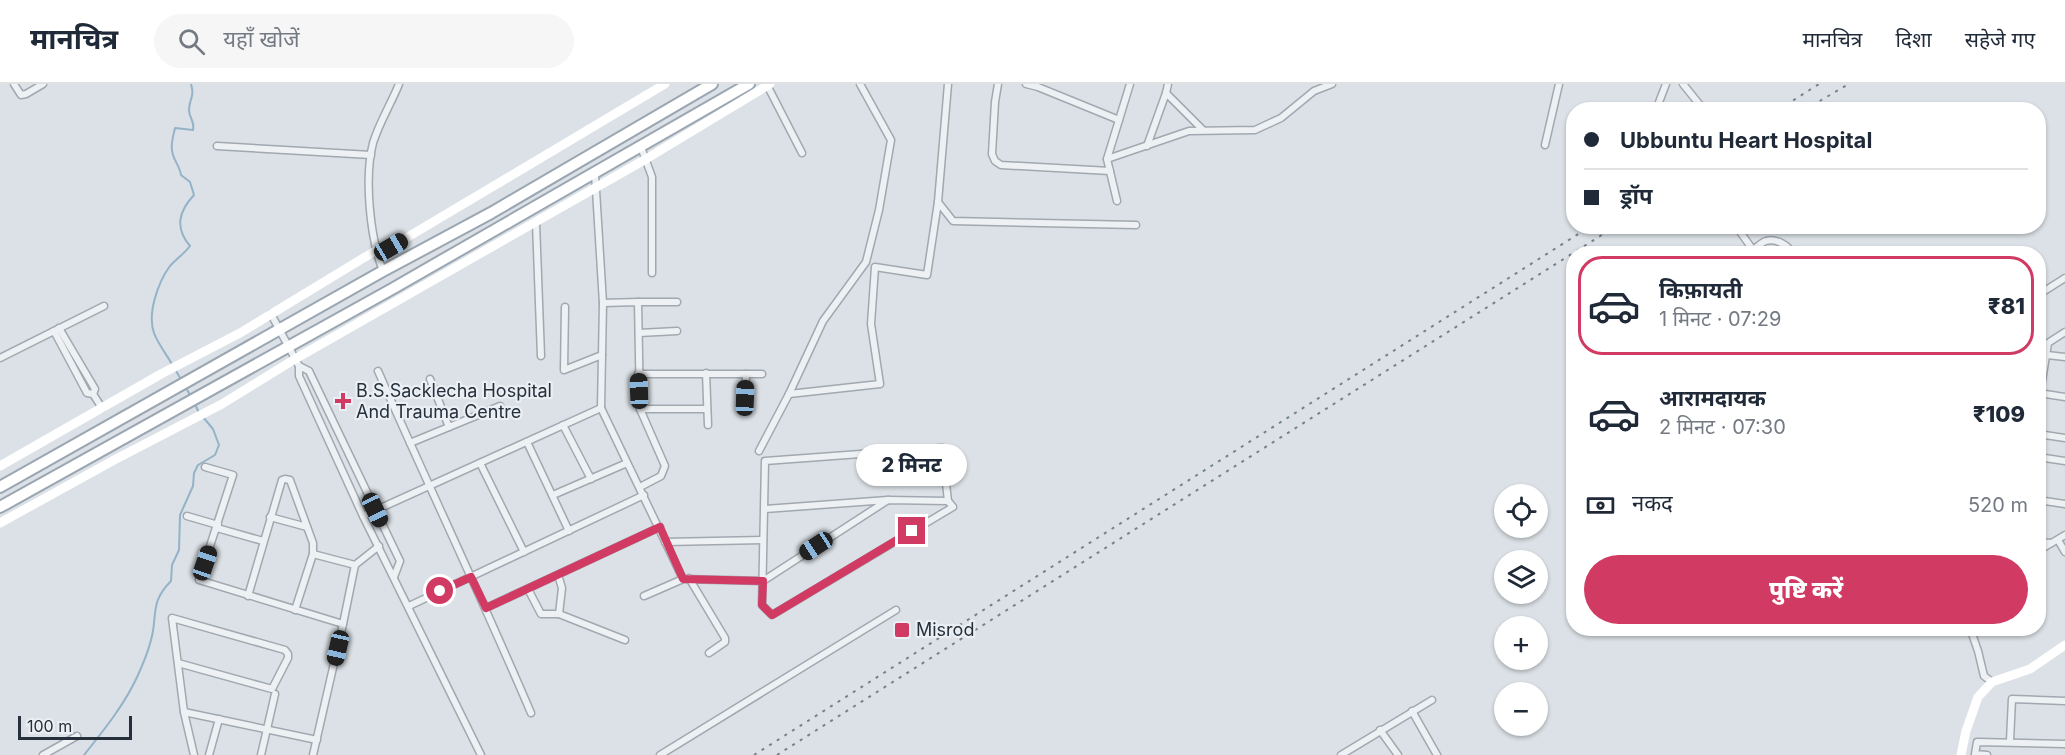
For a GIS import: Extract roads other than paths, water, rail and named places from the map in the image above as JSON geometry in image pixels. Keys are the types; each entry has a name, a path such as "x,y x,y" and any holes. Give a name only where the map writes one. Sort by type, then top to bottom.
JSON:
{"main road":[{"path":"0,487 383,271 491,213 712,84"},
{"path":"0,507 595,174 749,84"}],"street":[{"path":"14,84 21,95 38,85"},
{"path":"383,271 375,251 369,198 371,155 374,142 399,84"},
{"path":"0,466 189,358 240,333 375,251 391,247 665,84"},
{"path":"759,451 823,321 866,262 879,210 891,140 860,84"},
{"path":"789,394 880,384 871,324 875,267 927,275 938,202 948,84"},
{"path":"998,84 992,154 995,161 1001,165 1110,171"},
{"path":"1026,84 1038,85 1119,120"},
{"path":"1117,201 1107,159 1131,84"},
{"path":"1147,146 1168,84"},
{"path":"1107,159 1189,131 1255,130 1281,118 1314,91 1332,84"},
{"path":"1545,145 1559,84"},
{"path":"1659,102 1666,84"},
{"path":"1683,84 1698,102"},
{"path":"0,523 297,363 768,85 802,153"},
{"path":"1166,93 1203,130"},
{"path":"217,146 371,155"},
{"path":"641,147 652,177 652,273"},
{"path":"595,174 603,303 601,408 660,527 665,542 686,579 725,638 725,642 709,653"},
{"path":"938,202 953,221 1136,225"},
{"path":"536,223 541,356"},
{"path":"1758,246 1765,241 1779,242 1787,246"},
{"path":"2046,291 2065,278"},
{"path":"638,302 639,409 665,466 661,476 640,488"},
{"path":"603,303 678,302"},
{"path":"1,356 104,306"},
{"path":"565,307 564,370 602,355"},
{"path":"270,314 297,363 299,376 363,516 481,755"},
{"path":"56,329 95,389 93,394 102,408"},
{"path":"639,333 677,331"},
{"path":"2065,332 2048,343 2046,355 2065,357"},
{"path":"297,363 309,371 400,561 394,577"},
{"path":"378,371 428,486 486,608 531,713"},
{"path":"706,373 708,424"},
{"path":"638,374 762,375"},
{"path":"745,398 746,374"},
{"path":"430,379 449,427"},
{"path":"2046,394 2065,397"},
{"path":"410,443 500,406"},
{"path":"363,516 601,408"},
{"path":"639,409 707,409"},
{"path":"563,425 591,479"},
{"path":"2046,435 2065,438"},
{"path":"527,442 569,531"},
{"path":"942,448 948,501 952,507 772,615 762,605 765,461 942,448"},
{"path":"2046,458 2065,461"},
{"path":"480,463 524,552"},
{"path":"553,495 627,463"},
{"path":"205,467 233,476 199,580 344,624"},
{"path":"248,596 270,517 282,480 285,478 290,480 313,543 313,554 295,610"},
{"path":"409,606 644,495"},
{"path":"644,596 686,579 763,581 888,500"},
{"path":"765,509 888,500 948,501"},
{"path":"2046,501 2065,504"},
{"path":"187,516 263,542"},
{"path":"270,517 308,527"},
{"path":"486,608 660,527"},
{"path":"2046,547 2065,535"},
{"path":"665,542 763,540"},
{"path":"2046,542 2055,542 2065,552"},
{"path":"313,755 344,624 355,565 379,546"},
{"path":"313,554 355,565"},
{"path":"558,575 562,588 559,614"},
{"path":"528,589 542,614 559,614 625,640"},
{"path":"660,755 896,610"},
{"path":"178,663 272,689 288,654 285,650 172,618 183,712 194,755"},
{"path":"1973,636 1984,676 1992,682"},
{"path":"1961,755 1966,731 1978,697 1992,682 2030,669 2065,645"},
{"path":"261,755 275,694"},
{"path":"2010,741 2012,699 2065,701"},
{"path":"1341,755 1432,700"},
{"path":"1412,711 1437,755"},
{"path":"183,712 317,740"},
{"path":"209,755 219,719"},
{"path":"1380,730 1398,755"},
{"path":"43,755 77,736"},
{"path":"1987,755 1975,754 1977,742 2065,744"}],"waterway":[{"path":"173,366 154,333 152,317 155,298 166,273 190,246 182,233 180,220 194,195 190,182 181,175 174,158 172,142 175,128 193,130 189,110 191,84"},
{"path":"176,371 182,381"},
{"path":"185,386 191,397"},
{"path":"194,402 199,413"},
{"path":"84,755 127,696 147,653 157,603 171,581 172,565 179,550 180,515 193,486 194,473 198,465 215,455 219,445 213,429 203,417"}],"railway":[{"path":"1791,102 1819,84"},
{"path":"1818,102 1849,84"},
{"path":"754,755 1578,234"},
{"path":"1584,246 1603,234"},
{"path":"777,755 1566,258"}],"place":[{"name":"B.S.Sacklecha Hospital And Trauma Centre","path":"343,401"},
{"name":"Misrod","path":"902,630"}]}
